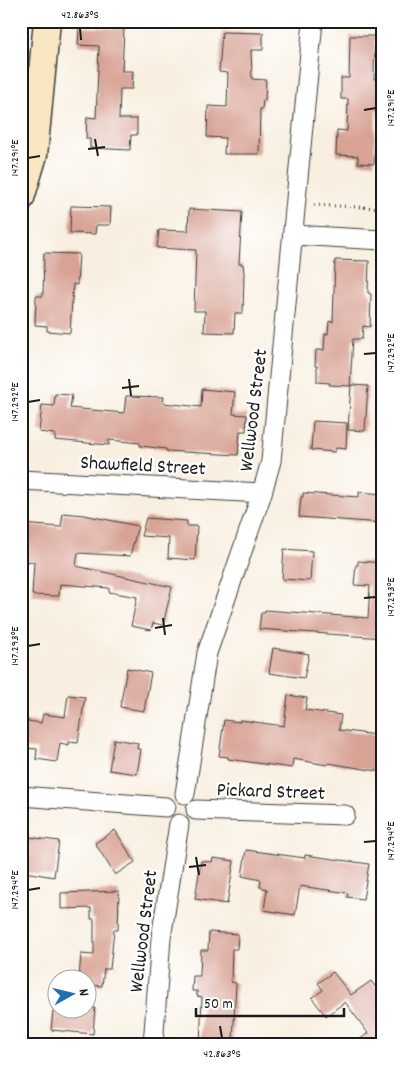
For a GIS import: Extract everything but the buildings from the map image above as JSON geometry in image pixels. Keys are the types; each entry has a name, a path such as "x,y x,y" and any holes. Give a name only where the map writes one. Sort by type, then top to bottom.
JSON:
{"main road":[{"path":"21,198 34,155 47,21"}],"street":[{"name":"Wellwood Street","path":"185,794 207,654 262,493 271,461 313,21"},
{"path":"293,235 383,240"},
{"name":"Shawfield Street","path":"21,480 262,493"},
{"path":"185,794 194,802 196,810 189,822 179,824 170,820 166,807 175,795 185,794"},
{"path":"21,796 166,807"},
{"name":"Pickard Street","path":"196,810 345,816"},
{"name":"Wellwood Street","path":"153,1045 161,938 179,824"}],"path":[{"path":"296,204 383,208"}]}
